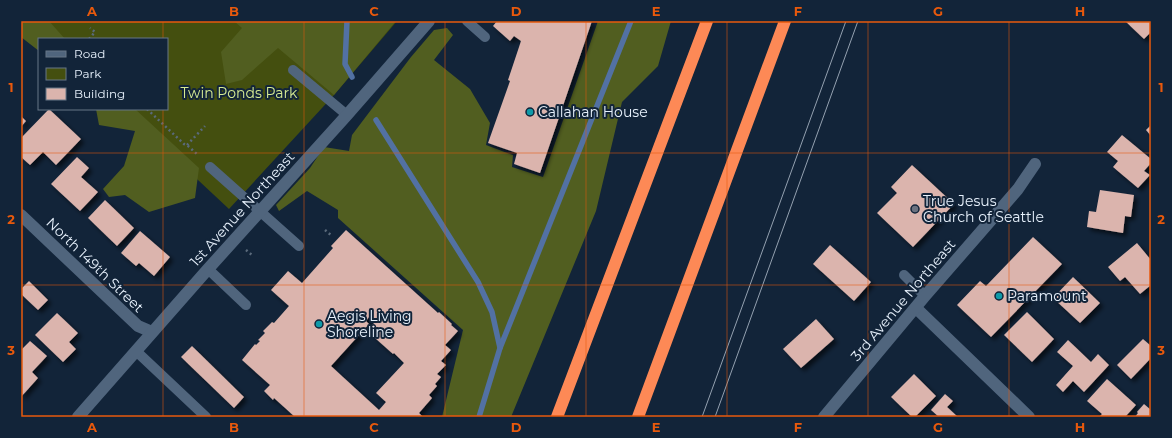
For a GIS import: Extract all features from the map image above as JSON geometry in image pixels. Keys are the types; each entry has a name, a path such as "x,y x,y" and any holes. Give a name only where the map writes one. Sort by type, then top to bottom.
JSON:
{"highway":[{"path":"557,417 707,21"},
{"path":"638,417 785,21"}],"street":[{"name":"1st Avenue Northeast","path":"78,417 429,21"},
{"name":"3rd Avenue Northeast","path":"824,417 925,296 1018,189 1035,164"},
{"name":"North 149th Street","path":"21,215 138,326 152,332"},
{"path":"916,308 1029,417"}],"lane":[{"path":"467,21 484,37"},
{"path":"293,70 347,115"},
{"path":"210,167 299,246"},
{"path":"208,270 246,305"},
{"path":"904,275 925,296"},
{"path":"136,351 206,417"}],"path":[{"path":"90,28 95,32 90,38"},
{"path":"148,110 198,156"},
{"path":"187,145 204,126"},
{"path":"325,230 332,236"},
{"path":"246,250 252,255"}],"green space":[{"path":"21,21 49,21 64,38 38,38 38,50 21,37"},
{"name":"Twin Ponds Park","path":"27,21 397,21 334,95 229,209 123,110 168,110 168,38 46,38"},
{"path":"234,21 396,21 334,95 278,48 242,80 226,84 221,52 242,28"},
{"path":"598,21 671,21 658,66 622,102 596,211 511,417 442,417 463,330 338,218 338,210 307,191 279,211 276,205 310,168 324,147 349,151 352,135 411,57 434,30 447,28 453,35 434,60 470,89 490,123 486,145 513,155 512,167 543,177"},
{"path":"96,110 136,110 199,168 195,198 149,212 125,195 109,197 103,189 124,166 135,131 99,125"}],"building":[{"name":"Callahan House","path":"497,21 592,21 540,173 514,164 517,153 488,143 510,81 508,80 521,41 514,36 510,41 493,26"},
{"path":"1125,21 1151,21 1151,32 1144,39"},
{"path":"48,110 50,110 81,139 56,165 43,152 30,165 21,157 21,138"},
{"path":"21,116 26,121 21,127"},
{"path":"1151,125 1151,136 1146,130"},
{"path":"1122,135 1151,159 1151,163 1144,171 1150,175 1138,188 1113,167 1118,161 1107,152"},
{"path":"77,157 89,168 81,177 98,192 80,211 51,184"},
{"name":"True Jesus Church of Seattle","path":"912,165 954,204 913,247 877,213 897,193 891,187"},
{"path":"1100,190 1134,195 1131,217 1125,216 1123,233 1087,227 1089,211 1096,212"},
{"path":"105,200 134,228 117,246 88,218"},
{"name":"Aegis Living Shoreline","path":"346,230 438,313 439,312 458,331 445,345 451,350 441,361 446,365 437,374 441,377 435,384 437,386 429,395 432,398 419,413 423,417 295,417 264,391 270,385 242,360 255,344 256,345 260,341 258,340 265,333 263,331 272,322 274,323 289,306 271,290 288,271 302,283 333,248 331,246","holes":["369,317 375,322 368,330 404,363 376,393 386,402 379,410 331,366 369,324 366,321"]},
{"path":"140,231 170,257 154,276 139,263 136,266 121,253"},
{"name":"Paramount","path":"1033,237 1062,264 991,337 957,305 980,281 986,286"},
{"path":"1137,243 1151,260 1151,285 1140,294 1125,277 1120,281 1108,267"},
{"path":"830,245 871,282 854,301 813,264"},
{"path":"1073,277 1100,303 1080,323 1053,298"},
{"path":"29,281 48,300 38,310 21,294 21,289"},
{"path":"1027,312 1054,339 1032,362 1004,335"},
{"path":"57,313 78,333 69,342 76,349 63,362 35,335"},
{"path":"816,319 834,339 801,368 783,349"},
{"path":"1143,339 1151,346 1151,358 1131,379 1117,365"},
{"path":"1068,340 1091,362 1098,354 1109,365 1084,392 1073,381 1063,392 1056,385 1073,366 1057,352"},
{"path":"30,341 47,356 32,372 38,378 21,397 21,350"},
{"path":"192,346 244,397 234,408 181,357"},
{"path":"914,374 936,396 915,417 912,417 891,397"},
{"path":"1107,379 1136,405 1125,417 1099,417 1102,414 1087,401"},
{"path":"945,394 953,401 947,407 958,417 939,417 931,410"},
{"path":"1144,404 1151,410 1151,417 1135,417 1138,413 1137,412"}],"waterway":[{"path":"347,21 345,64 352,77"},
{"path":"500,348 631,21"},
{"path":"376,120 478,282 492,312 500,348 479,417"}],"tram line":[{"path":"702,417 846,21"},
{"path":"715,417 858,21"}],"place":[{"name":"Callahan House","path":"530,112"},
{"name":"True Jesus Church of Seattle","path":"915,209"},
{"name":"Paramount","path":"999,296"},
{"name":"Aegis Living Shoreline","path":"319,324"}]}
